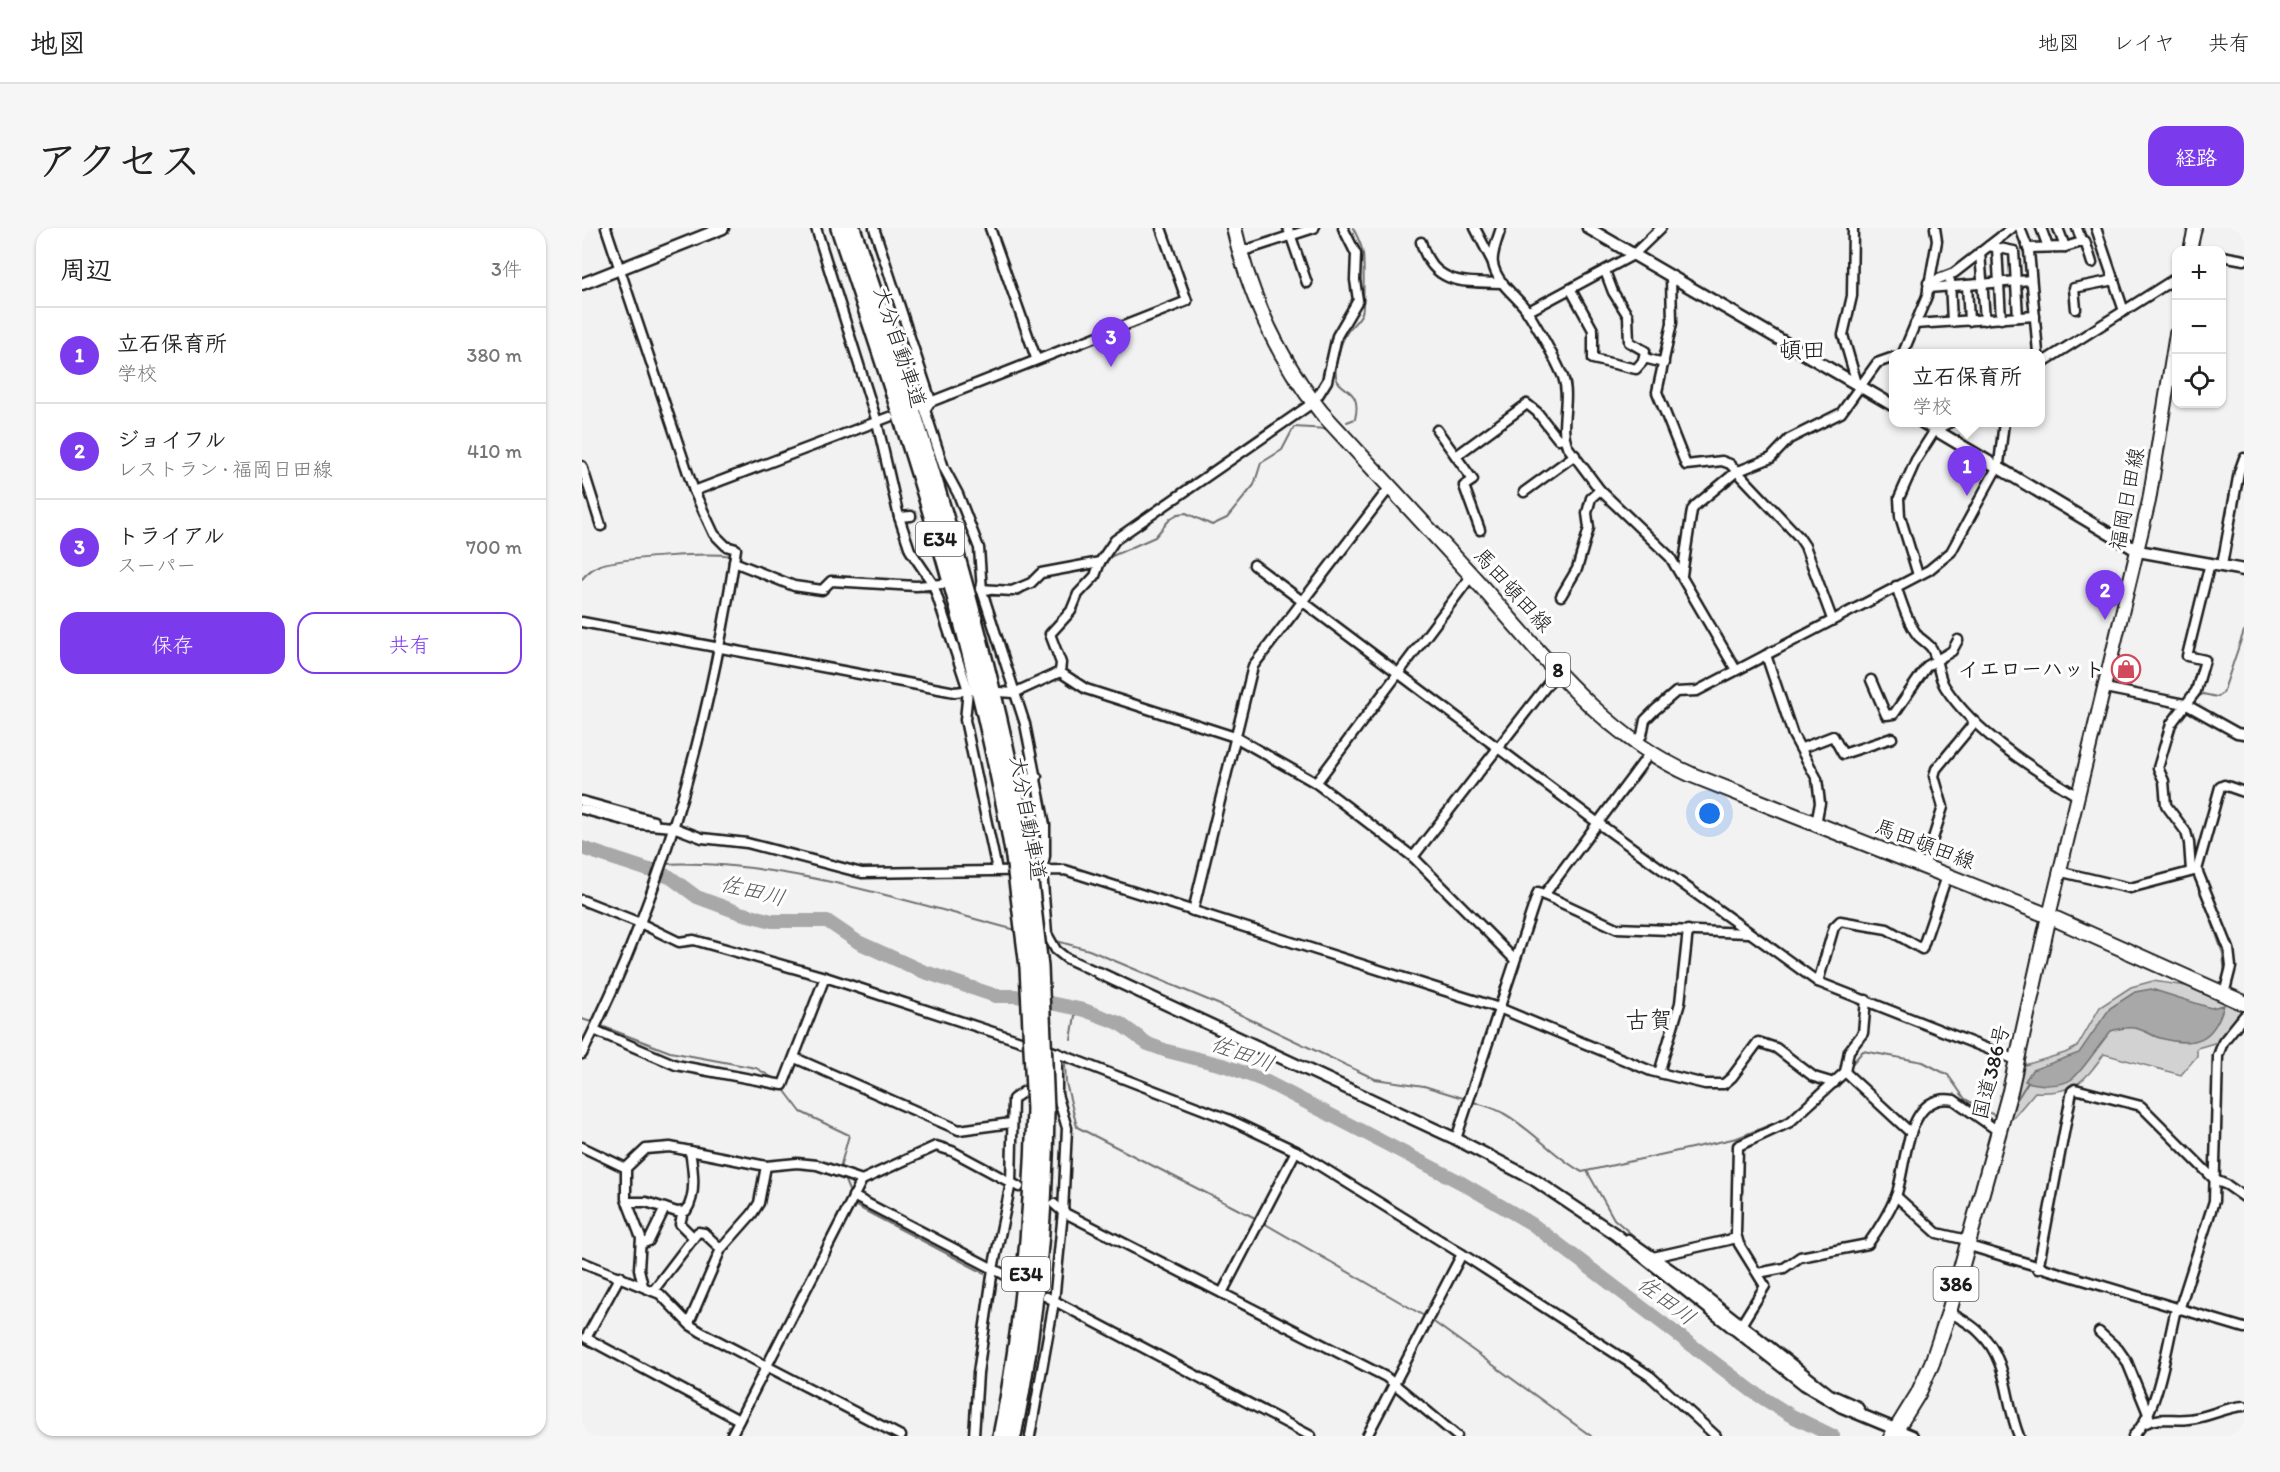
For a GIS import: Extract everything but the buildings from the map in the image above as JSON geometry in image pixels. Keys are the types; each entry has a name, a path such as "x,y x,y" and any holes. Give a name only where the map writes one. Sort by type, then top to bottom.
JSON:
{"highway":[{"name":"大分自動車道","path":"839,228 903,422 951,579 988,719 1020,856"},
{"name":"大分自動車道","path":"852,228 915,418 963,576 1000,716 1020,856 1040,1111 1042,1237 1033,1319 1013,1436"},
{"name":"大分自動車道","path":"1001,1436 1021,1317 1040,1111"}],"main road":[{"name":"馬田頓田線","path":"1234,228 1260,314 1294,378 1558,671 1635,744 1692,775 2049,916"},
{"path":"2193,246 2195,228"},
{"name":"福岡日田線","path":"2049,916 2062,872 2138,551 2149,501 2173,354"},
{"path":"2049,916 2244,1003"},
{"name":"国道386号","path":"1894,1433 1918,1394 1932,1363 1949,1312 2010,1091 2049,916"}],"street":[{"path":"582,1054 642,919 700,741 736,549 726,546 714,534 694,491 606,228"},
{"path":"582,284 723,228"},
{"path":"816,228 877,422 899,517 910,550 937,588 970,690 965,720 985,787 997,870"},
{"path":"874,228 931,401"},
{"path":"990,228 1036,358"},
{"path":"920,406 1036,358 1187,301 1161,228"},
{"path":"1240,252 1289,232 1314,228"},
{"path":"1475,228 1503,283 1527,312 1565,385 1564,438 1600,490 1655,541 1682,576 1736,670"},
{"path":"1492,261 1501,228"},
{"path":"1588,228 1889,404"},
{"path":"1527,312 1633,255 1661,228"},
{"path":"1853,228 1852,296 1843,335 1858,387"},
{"path":"1905,349 1928,286 1937,241 1935,228"},
{"path":"1928,286 1950,274 1980,252 1993,247 2012,228"},
{"path":"2020,228 2028,248 2038,349"},
{"path":"2041,228 2048,247"},
{"path":"2058,228 2065,248"},
{"path":"2077,228 2082,242"},
{"path":"2096,228 2124,312"},
{"path":"1059,672 1060,663 1050,634 1071,611 1078,594 1088,586 1115,540 1314,402 1327,381 1337,336 1358,300 1355,280 1356,254 1346,229"},
{"path":"1289,232 1307,283"},
{"path":"2028,248 2065,248 2085,241 2092,263"},
{"path":"1421,242 1427,258 1447,278 1457,281 1503,283"},
{"path":"1993,247 2014,251 2018,317"},
{"path":"1993,247 1999,283 2001,319"},
{"path":"1980,252 1985,320"},
{"path":"2226,257 2244,260"},
{"path":"1571,290 1593,330 1593,358 1633,370 1644,358 1644,350 1629,342 1628,316 1613,292 1605,271"},
{"path":"1950,274 1952,322"},
{"path":"1671,277 1672,323 1657,392 1686,465 1722,461 1736,472 1799,537 1832,619"},
{"path":"1928,286 2031,280"},
{"path":"2076,309 2074,288 2114,280"},
{"path":"2045,361 2172,281"},
{"path":"1967,285 1969,321"},
{"path":"1915,324 2035,316"},
{"path":"1644,358 1664,363"},
{"path":"1682,576 1692,510 1736,472 1771,458 1789,439 1841,413 1858,387 1878,363 1889,359"},
{"path":"931,401 925,410 944,468 958,494 979,548 982,592 1025,723 1045,825 1045,856 1042,870 1047,934 1056,950 1066,958 1456,1139 1533,1179 1609,1230 1804,1384 1842,1407 1894,1433 1912,1436"},
{"path":"1456,456 1527,404 1537,412 1558,440 1564,438"},
{"path":"694,491 889,417"},
{"path":"1929,427 1996,469 2138,551 2244,570"},
{"path":"1918,575 1900,516 1899,498 1916,460 1935,430 1941,427"},
{"path":"1635,744 1642,735 1645,720 1676,692 1696,691 1929,570 1950,552 1999,465 2004,427"},
{"path":"1437,430 1473,480 1464,486 1480,530"},
{"path":"1524,492 1575,456"},
{"path":"2222,565 2239,472 2244,458"},
{"path":"582,466 601,526"},
{"path":"1193,911 1253,666 1390,487"},
{"path":"1561,596 1578,569 1589,528 1587,513 1590,498 1600,490"},
{"path":"899,517 911,516"},
{"path":"735,558 794,586 822,590 827,585 937,588"},
{"path":"2210,563 2187,656 2205,660 2196,691 2188,706 2171,724 2158,768 2164,781 2166,805 2186,832 2194,871 2229,949 2231,967 2224,994"},
{"path":"982,592 1012,591 1031,583 1041,573 1099,565"},
{"path":"1254,565 1598,823 1748,933 1818,981 1833,990 1866,1000 2016,1060"},
{"path":"1316,783 1472,575"},
{"path":"1896,586 1905,614 1918,636 1932,649 1943,684 1975,722 2036,771 2079,797"},
{"path":"582,622 955,692 970,690"},
{"path":"1871,680 1886,715 1893,714 1927,666 1952,651 1958,640"},
{"path":"1766,655 1793,735 1817,778 1820,802 1816,824"},
{"path":"1413,857 1558,671"},
{"path":"999,692 1014,693 1059,672"},
{"path":"1059,672 1086,689 1235,736 1316,783 1413,857 1514,959"},
{"path":"2105,688 2188,706 2237,733 2244,734"},
{"path":"1924,867 1943,807 1934,776 1936,769 1975,722"},
{"path":"1802,748 1833,736 1843,754 1892,738"},
{"path":"1544,895 1650,753"},
{"path":"1022,780 1037,777"},
{"path":"2194,871 2220,787 2224,785 2244,792"},
{"path":"582,801 702,838 747,843 862,873 1065,870 1498,1008 1659,1072 1705,1084 1724,1084 1732,1077 1758,1042 1776,1048 1814,1077 1828,1079 1834,1083"},
{"path":"582,809 638,824 673,829"},
{"path":"596,813 614,810"},
{"path":"2062,872 2130,888 2194,871"},
{"path":"1818,981 1834,927 1840,921 1887,929 1922,949 1947,876"},
{"path":"1456,1139 1538,892 1616,928 1748,933"},
{"path":"582,900 642,919 679,942 694,940 825,977 1057,1053 1228,1119 1296,1151 1462,1254 1650,1376 1716,1436"},
{"path":"1659,1072 1680,1003 1688,930"},
{"path":"594,1030 676,1065 783,1085 825,977"},
{"path":"1743,1323 1765,1286 1737,1238 1738,1146 1790,1122 1845,1072 1849,1051 1863,1033 1866,1000"},
{"path":"2133,1436 2147,1420 2177,1309 2214,1201 2218,1056 2223,1042 2244,1016"},
{"path":"1030,1436 1063,1212 1067,1128 1057,1094 1057,1053"},
{"path":"795,1058 959,1130 1011,1124"},
{"path":"1845,1072 1911,1133"},
{"path":"2038,1269 2072,1091 2075,1089 2141,1106 2215,1180 2244,1197"},
{"path":"974,1436 978,1373 993,1269 1015,1185 1011,1124 1012,1100 1023,1092 1057,1094"},
{"path":"1758,1273 1784,1268 1800,1257 1868,1244 1896,1196 1911,1133 1922,1110 1950,1100 1999,1129"},
{"path":"731,1436 862,1180 936,1146 952,1150 1015,1185"},
{"path":"643,1286 639,1269 641,1244 638,1229 627,1202 626,1168 646,1149 670,1147 766,1166 817,1165 862,1180"},
{"path":"582,1148 626,1168"},
{"path":"690,1151 693,1173 691,1202 683,1212 680,1224 693,1237"},
{"path":"1222,1293 1296,1151"},
{"path":"688,1323 721,1250 753,1214 759,1203 766,1166"},
{"path":"854,1196 1009,1277"},
{"path":"1896,1196 1937,1233 2038,1269 2244,1328"},
{"path":"627,1202 646,1202 683,1212"},
{"path":"1054,1204 1063,1212 1394,1382 1457,1436"},
{"path":"641,1244 649,1240 665,1208"},
{"path":"1609,1230 1624,1236 1657,1256 1830,1394 1857,1406 1864,1416"},
{"path":"653,1291 698,1232 704,1233 721,1250"},
{"path":"1657,1256 1737,1238"},
{"path":"1367,1436 1462,1254"},
{"path":"582,1262 620,1276 668,1299 688,1323 766,1367 901,1436"},
{"path":"620,1276 586,1338 739,1420"},
{"path":"1050,1299 1311,1436"},
{"path":"1949,1312 1980,1332 1991,1346 2000,1363 2009,1393 2011,1417 2019,1436"},
{"path":"2099,1332 2118,1349 2127,1362 2147,1420"},
{"path":"2147,1420 2156,1418 2194,1419 2226,1408 2244,1406"}],"shaded area":[{"path":"2153,981 2186,986 2191,981 2244,1006 2221,1041 2197,1048 2197,1056 2181,1075 2104,1054 2076,1085 2059,1091 2035,1092 2012,1119 2005,1121 2018,1067 2065,1053 2077,1047 2100,1007 2131,987"},
{"path":"2151,989 2211,1008 2224,1005 2215,1026 2202,1038 2184,1042 2157,1037 2137,1029 2111,1031 2081,1070 2067,1082 2049,1085 2025,1081 2032,1070 2079,1053 2110,1008 2135,992"}],"waterway":[{"path":"1347,422 1355,419 1356,401 1338,381 1337,359 1348,331 1361,316 1364,285 1363,254 1353,228"},
{"path":"1100,566 1106,564 1110,557 1155,537 1171,518 1178,514 1186,513 1212,525 1227,518 1254,485 1261,463 1282,450 1294,427 1328,429"},
{"path":"582,579 600,565 611,562 685,555 731,556"},
{"path":"736,557 767,571"},
{"path":"988,596 1020,595 1045,577 1095,569"},
{"path":"803,583 824,585"},
{"path":"830,585 932,592"},
{"path":"2195,698 2203,694 2217,697 2223,693 2244,631"},
{"path":"2191,834 2195,864"},
{"name":"佐田川","path":"582,848 670,877 697,897 740,913 772,921 827,921 858,942 922,971 996,996 1016,996 1084,1010 1119,1023 1148,1044 1226,1066 1265,1081 1460,1182 1532,1224 1752,1391 1790,1415 1833,1436"},
{"path":"635,865 657,864"},
{"path":"663,864 707,864 796,875 886,895 1016,930"},
{"path":"2202,893 2223,954 2225,976"},
{"path":"1053,940 1089,950 1220,1005 1375,1079 1424,1086 1466,1099"},
{"path":"1071,1040 1076,1009"},
{"path":"582,1019 594,1023"},
{"path":"599,1025 670,1052 756,1068 778,1081"},
{"path":"1851,1065 1863,1051 1923,1062 1948,1075 1965,1099 1994,1115 1999,1113"},
{"path":"1065,1063 1066,1083 1077,1127 1257,1219"},
{"path":"2012,1107 2028,1082"},
{"path":"785,1091 801,1112 849,1135 840,1168"},
{"path":"1471,1101 1495,1109 1514,1119 1571,1166 1582,1172 1737,1138 1790,1117"},
{"path":"1587,1171 1614,1219 1644,1245"},
{"path":"843,1176 850,1193"},
{"path":"856,1206 984,1273"},
{"path":"1262,1222 1426,1317"},
{"path":"1704,1289 1718,1301"},
{"path":"1431,1320 1591,1436"}],"tunnel":[{"path":"911,516 935,514"},
{"path":"1009,1277 1047,1297"}],"place":[{"name":"トライアル","path":"1111,367"},
{"name":"立石保育所","path":"1967,496"},
{"name":"ジョイフル","path":"2105,620"},
{"name":"イエローハット","path":"2126,669"}],"district":[{"name":"頓田","path":"1802,350"},
{"name":"古賀","path":"1649,1020"}]}
